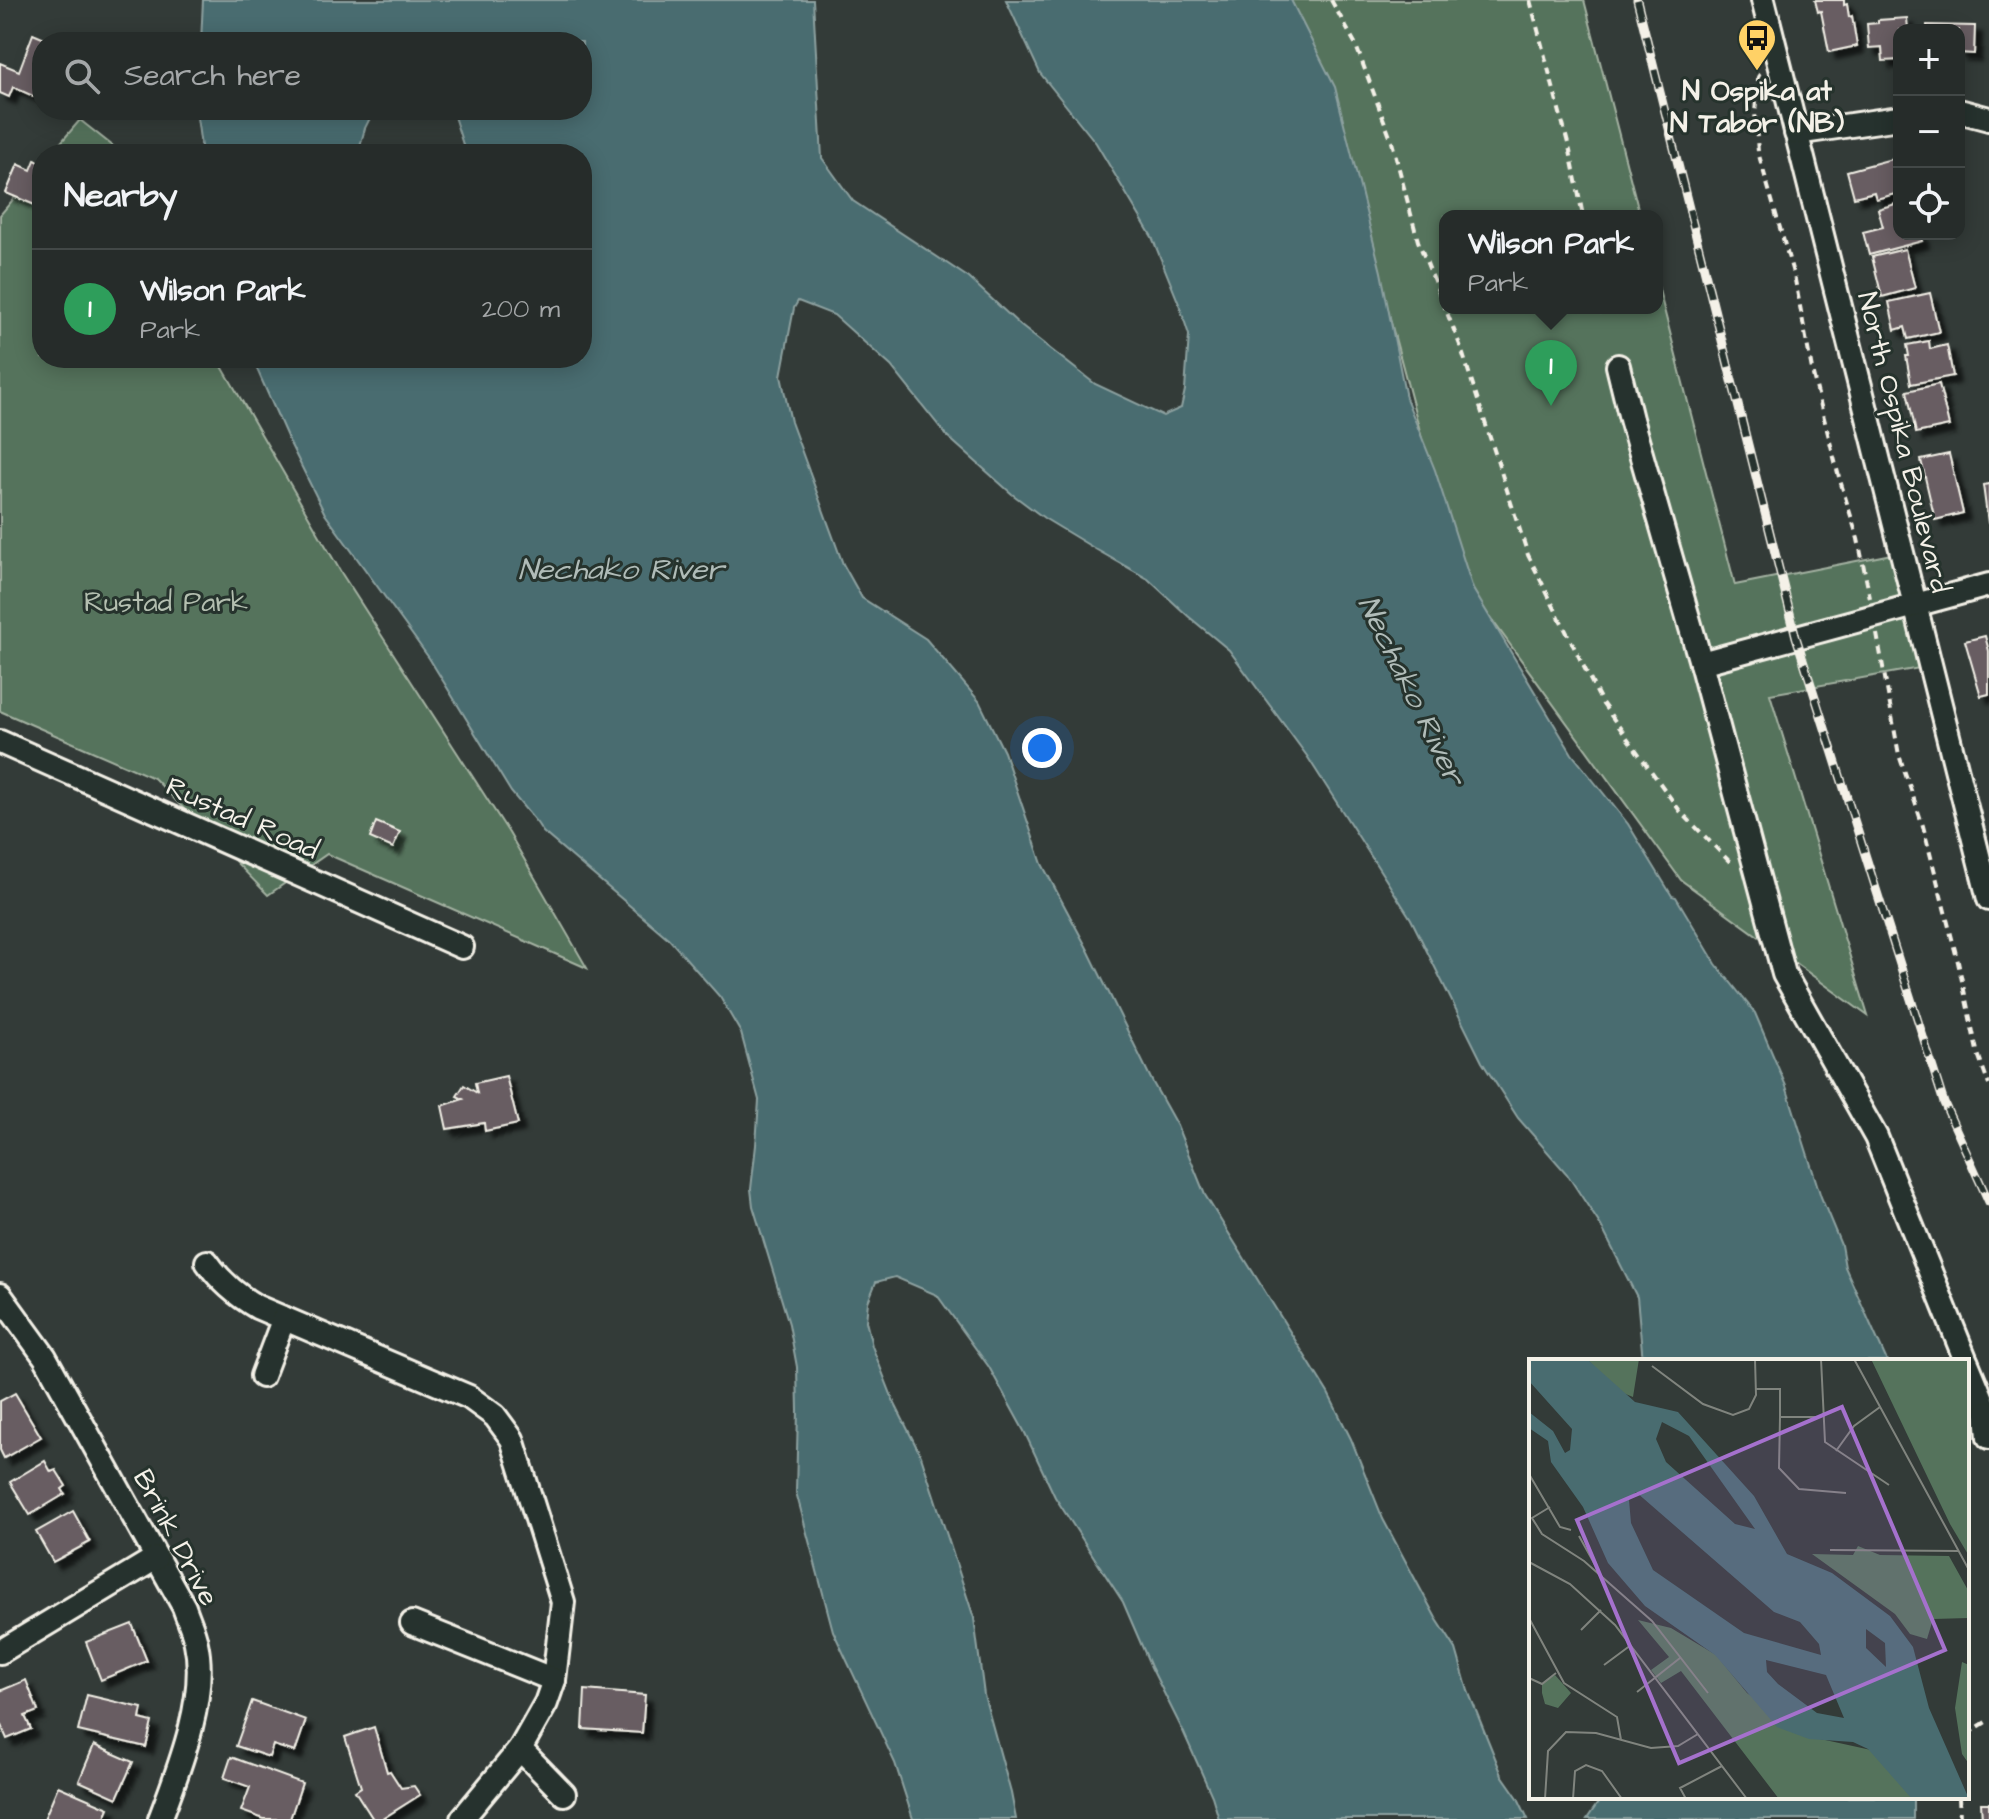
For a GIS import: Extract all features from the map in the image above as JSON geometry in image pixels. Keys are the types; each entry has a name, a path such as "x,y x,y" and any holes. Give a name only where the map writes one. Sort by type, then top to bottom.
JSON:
{"street":[{"name":"North Ospika Boulevard","path":"1763,0 1987,884"},
{"path":"1965,113 1989,119"},
{"path":"1796,133 1893,119"},
{"path":"1618,366 1784,974 1876,1137 1966,1359"},
{"path":"1701,663 1989,585"},
{"name":"Rustad Road","path":"0,742 462,947"},
{"path":"207,1262 221,1281 238,1296 469,1397 495,1416 512,1439 563,1602 554,1680 546,1703 520,1749 462,1819"},
{"name":"Brink Drive","path":"3,1306 45,1357 184,1607 197,1644 199,1688 189,1734 163,1818"},
{"path":"262,1376 284,1318"},
{"path":"1969,1367 1988,1414 1989,1437"},
{"path":"0,1652 156,1558"},
{"path":"412,1623 554,1680"},
{"path":"520,1749 564,1794"}],"path":[{"path":"1331,0 1355,43 1392,142 1418,241 1439,293"},
{"path":"1530,0 1570,151 1582,210"},
{"path":"1776,50 1758,77 1755,113 1758,152 1795,280 1813,375 1858,539 1899,755 1923,826 1977,1051 1989,1085"},
{"path":"1447,314 1528,555 1602,703 1680,811 1763,895"},
{"path":"1969,1733 1989,1720"},
{"path":"1959,1799 1960,1819"}],"green space":[{"path":"1267,0 1584,0 1638,210 1439,210 1439,314 1663,314 1663,305 1735,585 1892,554 1920,668 1770,694 1868,1016 1681,880 1466,584 1455,562 1374,259"},
{"path":"80,120 110,144 60,144"},
{"name":"Rustad Park","path":"32,177 32,368 223,368 342,574 509,833 587,968 327,854 268,895 154,778 0,711 0,215"}],"water":[{"name":"Nechako River","path":"203,0 813,0 822,158 853,201 969,278 1021,326 1095,384 1163,416 1181,408 1185,390 1189,335 1179,304 1152,237 1096,143 1040,73 1006,0 1291,0 1335,87 1381,272 1406,398 1435,470 1473,589 1572,754 1628,824 1716,964 1755,1013 1786,1086 1821,1197 1841,1245 1845,1267 1886,1359 1643,1359 1637,1297 1601,1226 1567,1174 1518,1118 1482,1062 1411,919 1307,756 1229,650 1148,579 1044,518 1012,494 947,436 891,366 834,315 798,301 781,376 791,422 843,564 862,598 926,639 979,701 1004,752 1042,864 1177,1126 1205,1195 1328,1393 1351,1439 1383,1519 1456,1649 1468,1691 1502,1775 1528,1819 1219,1819 1212,1796 1123,1602 1055,1497 989,1367 937,1295 895,1277 876,1282 868,1302 866,1321 872,1346 894,1402 921,1456 974,1618 984,1695 1016,1819 913,1819 895,1763 833,1631 796,1492 797,1367 789,1324 753,1206 751,1189 759,1100 741,1033 720,997 669,939 543,832 511,792 429,658 325,514 256,368 592,368 592,144 463,144 455,120 592,120 592,32 201,32"},
{"path":"197,120 369,120 361,144 201,144"},
{"path":"1601,1799 1913,1799 1913,1819 1587,1819"}],"building":[{"path":"1815,0 1844,0 1849,17 1852,16 1857,46 1829,52 1821,11 1818,12"},
{"path":"1907,18 1908,24 1893,24 1893,60 1883,61 1882,47 1869,48 1867,24 1878,23 1878,20"},
{"path":"1965,26 1975,26 1974,54 1965,53"},
{"path":"32,37 32,96 13,87 9,97 0,93 0,63 19,71"},
{"path":"1893,159 1893,195 1876,199 1874,192 1854,197 1847,171"},
{"path":"18,164 31,170 32,168 32,204 6,193"},
{"path":"1893,205 1893,240 1922,241 1869,255 1863,232 1883,227 1878,209"},
{"path":"1905,249 1915,288 1882,297 1872,257"},
{"path":"1930,293 1939,332 1908,339 1905,327 1895,330 1889,302"},
{"path":"1929,341 1930,349 1947,345 1953,376 1911,384 1907,345"},
{"path":"1939,384 1949,426 1916,433 1907,391"},
{"path":"1949,454 1963,513 1935,520 1921,460"},
{"path":"1989,484 1989,523 1988,523 1983,485"},
{"path":"1985,636 1989,651 1989,694 1981,696 1965,641"},
{"path":"376,822 400,832 393,848 370,838"},
{"path":"506,1076 518,1124 485,1131 484,1123 447,1129 442,1106 463,1099 457,1096 464,1085 477,1093 475,1083"},
{"path":"15,1393 41,1437 4,1458 0,1450 0,1401"},
{"path":"45,1461 51,1472 56,1470 66,1486 62,1489 65,1494 30,1515 10,1482"},
{"path":"73,1511 90,1542 53,1562 36,1532"},
{"path":"132,1624 147,1661 101,1680 86,1642"},
{"path":"26,1680 38,1711 25,1716 31,1729 7,1739 0,1723 0,1691"},
{"path":"585,1690 645,1695 642,1733 583,1729"},
{"path":"87,1695 142,1708 140,1719 152,1722 146,1747 78,1731"},
{"path":"252,1701 306,1720 295,1752 273,1745 269,1757 236,1746"},
{"path":"374,1727 387,1772 390,1771 401,1788 414,1786 420,1795 382,1819 373,1819 355,1791 361,1787 345,1737"},
{"path":"94,1745 133,1762 117,1798 79,1781"},
{"path":"231,1757 302,1783 290,1819 264,1819 241,1811 250,1787 224,1778"},
{"path":"58,1786 109,1808 104,1819 44,1819"},
{"path":"1981,1803 1989,1803 1989,1819 1982,1819"}],"railway":[{"path":"1637,0 1796,637 1944,1103 1989,1202"}],"place":[{"name":"N Ospika at N Tabor (NB)","path":"1757,72"},
{"name":"Wilson Park","path":"1551,406"}]}
